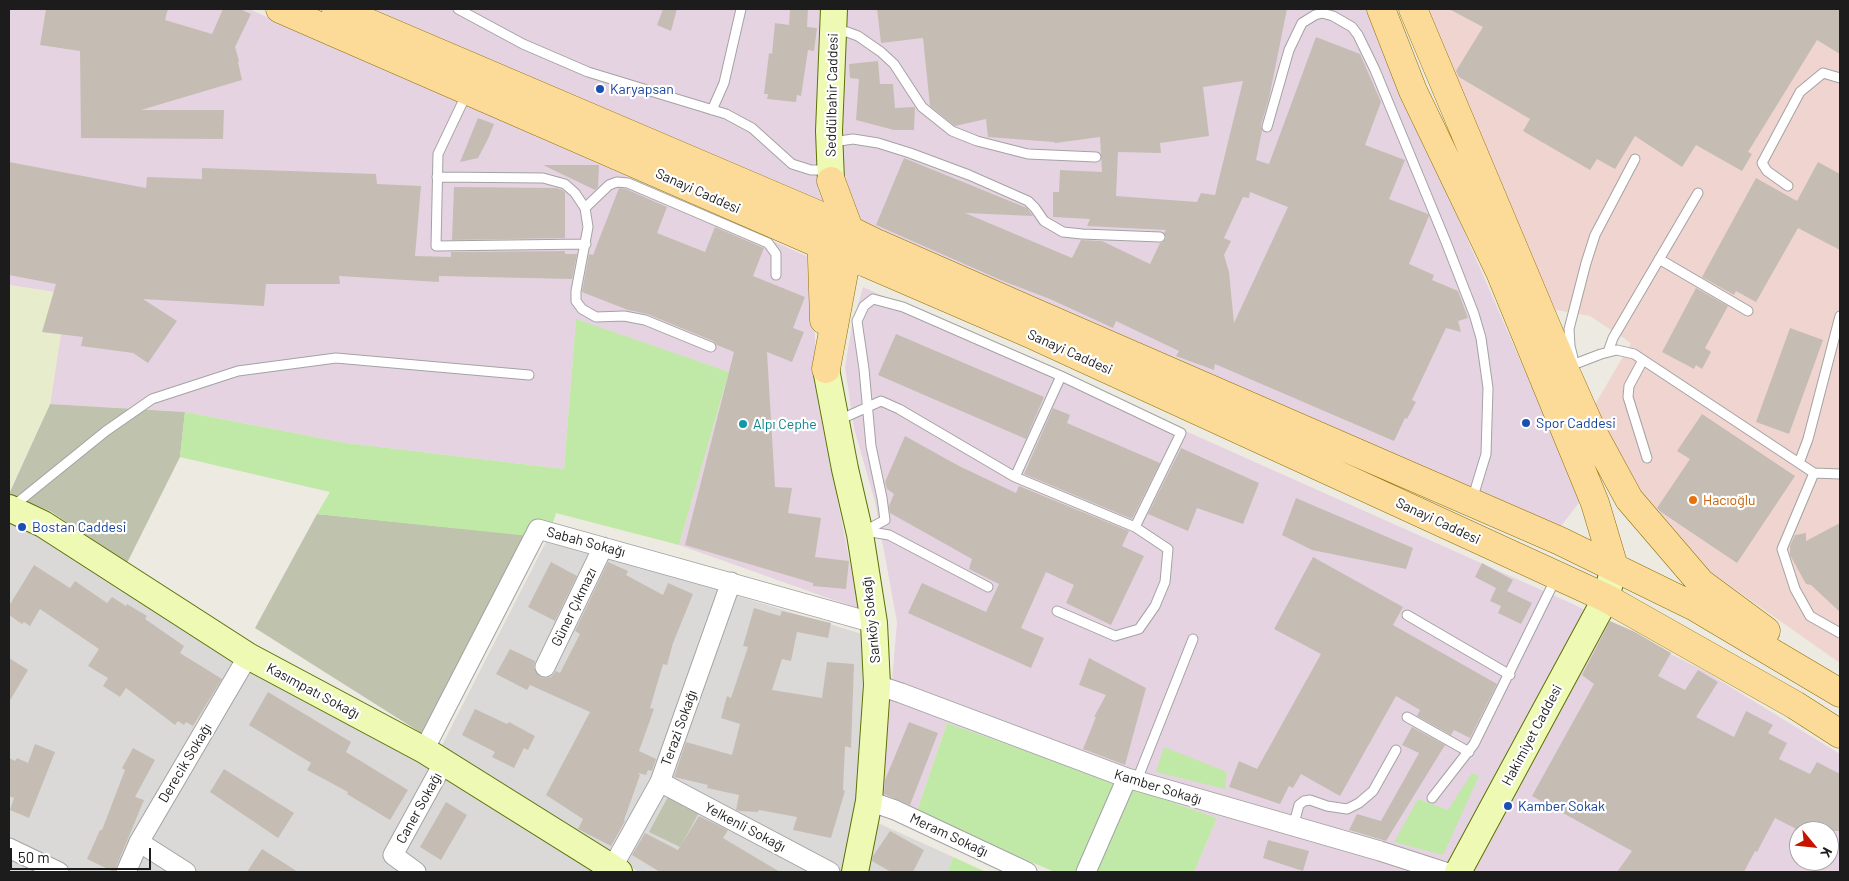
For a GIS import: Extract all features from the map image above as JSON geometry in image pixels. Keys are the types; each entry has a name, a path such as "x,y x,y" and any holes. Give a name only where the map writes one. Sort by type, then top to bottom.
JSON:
{"main road":[{"name":"Sanayi Caddesi","path":"280,9 866,263 1081,371 1606,598 1795,705 1840,734"},
{"name":"Sanayi Caddesi","path":"336,9 821,216 1028,310 1560,542 1695,607 1840,693"},
{"path":"1381,9 1413,91 1500,272 1595,503 1614,567"},
{"path":"1413,9 1570,366 1592,431 1629,498 1701,583 1840,685"},
{"path":"826,370 821,216 831,175"},
{"path":"826,370 847,256 849,229 831,175"},
{"path":"1560,542 1578,539 1587,534 1591,526 1595,503"}],"street":[{"name":"Seddülbahir Caddesi","path":"831,175 833,19"},
{"name":"Sarıköy Sokağı","path":"826,370 862,532 874,623 876,685 869,801 855,872"},
{"name":"Kasımpatı Sokağı","path":"10,508 43,524 248,656 434,756 616,870"},
{"name":"Sabah Sokağı","path":"434,756 538,529 874,623"},
{"name":"Güner Çıkmazı","path":"545,667 603,547"},
{"path":"1606,598 1614,567"},
{"name":"Terazi Sokağı","path":"616,870 660,782 732,582"},
{"name":"Hakimiyet Caddesi","path":"1458,872 1606,598"},
{"name":"Derecik Sokağı","path":"126,872 139,842 248,656"},
{"name":"Kamber Sokağı","path":"876,685 1174,793 1380,851 1445,872"},
{"name":"Caner Sokağı","path":"416,872 393,855 434,756"},
{"path":"1086,872 1132,779"},
{"name":"Yelkenli Sokağı","path":"660,782 830,872"},
{"name":"Meram Sokağı","path":"869,801 895,810 1027,872"},
{"path":"139,842 186,872"},
{"path":"9,848 59,872"}],"lane":[{"path":"458,9 523,44 580,68 622,83 726,114 752,128 792,164 831,175"},
{"path":"712,110 724,83 741,9"},
{"path":"1267,127 1289,50 1302,23 1322,13 1333,16 1352,27 1358,35 1375,70 1446,242 1474,314 1481,338 1486,362 1488,388 1486,454 1472,503"},
{"path":"833,19 847,32 858,36 882,52 894,64 922,107 952,131 1028,154 1096,157"},
{"path":"1788,186 1767,171 1762,163 1800,92 1823,73 1840,78"},
{"path":"468,91 438,154 436,246 586,244"},
{"path":"830,143 842,140 864,140 910,153 1019,196 1036,208 1044,221 1063,232 1160,236"},
{"path":"1635,159 1595,235 1569,329 1570,366 1617,350 1634,354 1814,473 1840,474"},
{"path":"438,177 543,178 558,181 571,188 585,208 588,227 576,292 576,301 582,309 596,317 624,316 645,320 711,347"},
{"path":"585,208 609,185 617,182 628,183 768,243 776,254 776,275"},
{"path":"1608,352 1613,338 1698,193"},
{"path":"1659,259 1748,311"},
{"path":"862,532 885,520 871,446 857,321 864,306 873,299 903,307 1061,376 1081,371 1181,433 1135,528"},
{"path":"1799,463 1808,439 1840,316"},
{"path":"10,508 106,431 152,399 238,371 336,358 529,375"},
{"path":"1643,360 1629,386 1628,397 1646,458"},
{"path":"1014,477 1061,376"},
{"path":"836,421 880,401 899,409 1014,477 1135,528 1168,550 1165,582 1155,606 1139,629 1115,636 1057,611"},
{"path":"1814,473 1782,549 1795,589 1810,616 1840,633"},
{"path":"862,532 889,535 988,587"},
{"path":"1432,798 1469,752 1510,675 1558,576"},
{"path":"1407,615 1510,675"},
{"path":"1132,779 1192,639"},
{"path":"1406,717 1469,752"},
{"path":"1294,826 1300,805 1304,801 1310,800 1327,806 1347,809 1359,803 1373,791 1396,750"}],"shaded area":[{"path":"9,9 249,9 811,258 818,402 859,609 679,545 729,372 576,320 564,469 346,443 185,412 50,404 67,294 9,285"},
{"path":"374,9 1367,9 1581,500 1558,530"},
{"path":"1428,9 1840,9 1840,663 1712,573 1641,490 1593,408 1631,343 1590,316 1556,310 1528,255"},
{"path":"9,285 67,294 50,404 9,491"},
{"path":"863,287 1575,605 1706,672 1840,754 1840,872 1194,872 1217,818 947,723 916,814 878,798 890,704 897,622 875,502 854,428 845,367 852,325"},
{"path":"50,404 185,412 180,457 127,563 50,511 9,494"},
{"path":"317,514 526,535 426,736 255,628"},
{"path":"9,522 35,534 447,775 597,872 9,872"},
{"path":"548,538 862,634 864,799 847,872 639,872 440,749"},
{"path":"669,795 701,809 680,847 649,832"},
{"path":"876,822 953,857 948,872 866,872"}],"green space":[{"path":"576,319 729,372 679,545 556,513 548,538 317,514 330,492 180,457 185,412 346,443 564,469"},
{"path":"947,723 1217,818 1194,872 1055,872 916,814"},
{"path":"1164,747 1227,772 1225,789 1156,772"},
{"path":"1472,773 1479,776 1443,855 1394,842 1418,799 1448,810"},
{"path":"953,857 986,872 948,872"}],"building":[{"path":"46,9 168,9 165,20 212,34 223,9 240,9 251,14 235,47 242,80 141,110 224,110 223,139 81,138 80,51 40,45"},
{"path":"663,9 677,9 671,31 657,25"},
{"path":"790,9 808,9 807,27 817,28 814,51 808,50 801,96 797,95 796,102 767,99 768,94 764,94 769,53 772,54 775,23 789,25"},
{"path":"877,9 1287,9 1269,98 1261,125 1262,131 1256,160 1269,164 1316,37 1360,54 1381,102 1365,145 1405,160 1389,199 1429,216 1409,264 1434,275 1432,280 1458,291 1468,318 1458,321 1461,332 1446,328 1412,400 1416,402 1407,419 1405,418 1394,441 1215,364 1214,370 1176,356 1179,351 1116,321 1113,328 876,225 904,158 1027,208 1033,216 965,213 1072,258 1081,240 1102,241 1150,264 1160,243 1166,238 1164,233 1166,230 1087,226 1090,219 1053,217 1053,192 1059,192 1060,170 1102,172 1100,137 1055,143 988,137 986,119 955,126 930,106 923,38 881,43","holes":["1243,81 1215,195 1201,193 1197,202 1116,196 1118,152 1161,153 1160,143 1209,136 1203,87","1250,192 1288,207 1234,323 1229,272 1224,255 1231,241 1224,238 1243,197 1249,198"]},
{"path":"1449,9 1840,9 1840,54 1817,40 1748,152 1752,154 1742,171 1696,145 1682,167 1635,136 1615,169 1597,159 1590,170 1523,131 1530,119 1459,77 1456,71 1483,27"},
{"path":"878,61 880,84 893,84 895,108 915,107 914,130 894,130 856,120 859,79 850,78 849,64"},
{"path":"478,118 494,124 488,139 478,158 460,162"},
{"path":"9,162 146,188 147,177 202,179 202,168 376,174 377,184 421,186 415,256 451,257 451,252 565,251 565,254 577,254 572,279 439,276 439,282 339,276 340,284 266,284 264,306 143,299 177,321 148,363 133,353 81,346 83,337 42,332 56,284 9,275"},
{"path":"1818,162 1840,174 1840,250 1798,228 1756,302 1736,291 1734,295 1702,277 1756,178 1797,201"},
{"path":"543,165 599,165 598,187 595,190"},
{"path":"454,187 556,188 562,190 565,192 565,238 452,240"},
{"path":"619,188 626,189 667,207 657,233 705,252 715,227 764,248 753,276 805,297 793,328 804,332 792,362 767,352 775,487 792,488 788,513 821,518 815,557 849,561 846,589 813,586 813,583 685,545 734,352 717,345 713,341 647,314 628,310 582,292 589,254 593,255"},
{"path":"1696,288 1728,306 1705,348 1711,352 1702,369 1696,365 1694,369 1662,352"},
{"path":"1790,328 1823,340 1789,434 1756,422"},
{"path":"896,334 1044,397 1026,439 878,375"},
{"path":"1053,408 1070,415 1067,423 1160,463 1132,519 1024,474"},
{"path":"1702,414 1795,476 1737,563 1657,508 1690,459 1677,451"},
{"path":"905,436 959,466 1016,493 1019,486 1129,531 1122,546 1144,556 1111,625 1066,603 1074,585 1046,572 1021,628 1044,638 1031,668 908,613 922,583 986,612 999,584 969,569 972,559 890,513 889,506 894,494 887,489 885,482"},
{"path":"1181,448 1259,483 1243,524 1197,508 1188,531 1148,514"},
{"path":"1296,498 1413,548 1406,569 1312,550 1282,535"},
{"path":"1840,523 1840,612 1811,585 1806,584 1790,555 1790,546 1795,535 1806,533 1806,541"},
{"path":"1313,557 1403,607 1393,625 1497,684 1470,738 1454,730 1451,735 1417,716 1420,710 1396,696 1340,796 1301,774 1293,788 1289,786 1280,804 1229,787 1239,761 1257,769 1321,654 1274,629"},
{"path":"551,562 577,576 555,621 528,607"},
{"path":"608,562 628,571 626,575 663,595 668,583 693,594 673,643 667,665 663,664 650,708 654,709 639,751 656,759 652,771 648,770 646,775 638,773 640,775 625,821 611,846 578,829 583,819 546,795 590,712 530,685 527,690 496,674 510,649 535,661 534,668 540,677 551,677 556,671 560,673 580,634 575,631"},
{"path":"1482,563 1513,580 1507,591 1532,603 1521,624 1498,613 1501,606 1490,601 1496,588 1475,577"},
{"path":"34,565 70,588 75,581 107,603 112,597 147,616 145,619 184,646 180,653 222,679 193,726 186,722 184,725 178,721 175,725 126,688 120,697 103,686 108,678 88,666 99,649 40,609 30,626 24,622 22,624 9,615 9,606"},
{"path":"754,608 780,616 782,611 831,623 828,638 797,632 791,661 782,659 772,690 822,698 827,662 854,664 851,748 845,746 843,790 845,791 831,838 793,830 797,817 759,810 758,812 736,810 739,795 707,788 708,785 674,777 686,742 732,755 740,724 721,718 727,696 731,698 748,647 743,646"},
{"path":"1610,621 1635,632 1671,653 1658,676 1685,690 1698,670 1718,682 1696,717 1734,737 1746,711 1773,725 1768,733 1787,743 1779,759 1810,774 1817,762 1840,774 1840,831 1839,821 1789,821 1789,825 1775,818 1744,872 1617,872 1632,851 1532,796 1594,684 1582,675"},
{"path":"9,658 28,670 9,702"},
{"path":"1089,658 1146,688 1125,765 1083,749 1096,717 1094,717 1106,695 1079,685"},
{"path":"268,692 351,742 346,752 408,790 390,820 347,794 348,792 307,770 311,763 249,725"},
{"path":"475,709 507,724 509,722 535,736 528,750 524,748 514,768 492,757 495,752 462,735"},
{"path":"909,722 938,733 910,805 884,794 885,780"},
{"path":"1412,727 1445,745 1386,841 1349,830 1357,814 1381,821 1419,753 1402,745"},
{"path":"35,744 55,752 29,818 10,810 14,798 9,796 9,758 15,761 17,758 28,763"},
{"path":"133,748 155,760 135,797 144,800 114,872 87,859 100,830 102,830 125,770 122,768"},
{"path":"224,769 294,813 278,838 210,792"},
{"path":"446,802 467,815 441,860 420,847"},
{"path":"699,816 728,830 723,838 780,872 660,872 632,855 645,833 678,850"},
{"path":"890,831 924,850 913,872 891,872 872,861 873,856"},
{"path":"1268,840 1309,851 1303,871 1263,858"},
{"path":"262,849 298,872 247,872"}],"place":[{"name":"Karyapsan","path":"600,89"},
{"name":"Spor Caddesi","path":"1526,423"},
{"name":"Alpı Cephe","path":"743,424"},
{"name":"Hacıoğlu","path":"1693,500"},
{"name":"Bostan Caddesi","path":"22,527"},
{"name":"Kamber Sokak","path":"1508,806"}]}
